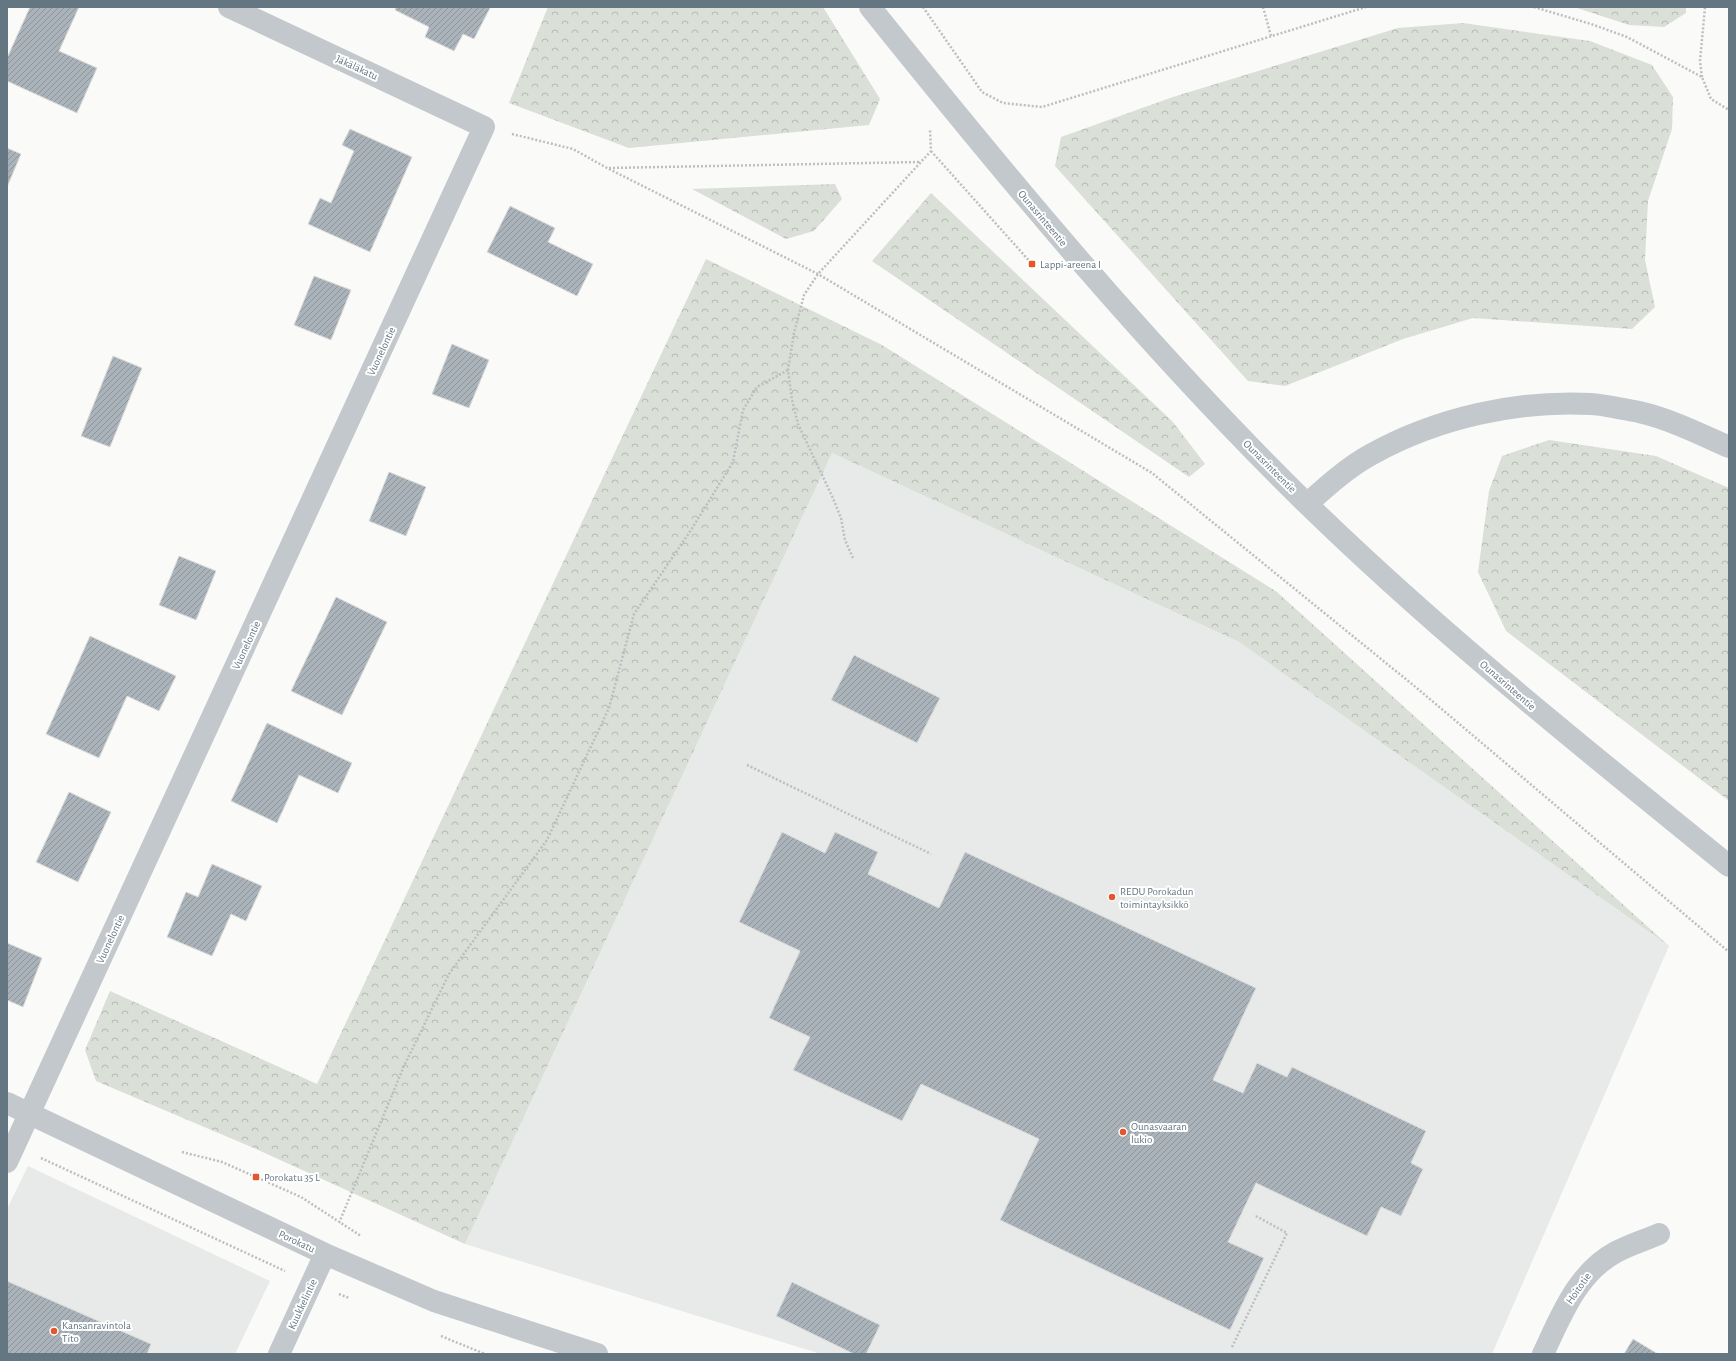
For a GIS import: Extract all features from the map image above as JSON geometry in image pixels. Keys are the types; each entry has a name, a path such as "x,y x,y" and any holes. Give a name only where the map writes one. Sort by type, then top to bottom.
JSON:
{"street":[{"name":"Jäkäläkatu","path":"229,7 484,127"},
{"name":"Ounasrinteentie","path":"870,7 954,112 1098,283 1234,430 1307,504 1413,603 1536,709 1729,866"},
{"name":"Vuonelontie","path":"11,1154 484,127"},
{"path":"1307,504 1339,477 1372,454 1419,433 1477,413 1542,404 1592,404 1640,412 1687,428 1729,447"},
{"name":"Porokatu","path":"7,1104 325,1254 434,1301 597,1354"},
{"name":"Hoitotie","path":"1543,1354 1569,1299 1592,1268 1616,1252 1659,1234"},
{"name":"Kuukkelintie","path":"279,1354 325,1254"}],"path":[{"path":"923,7 982,92 1003,103 1042,107 1366,7"},
{"path":"1263,7 1271,36"},
{"path":"1534,7 1591,24 1627,37 1702,77"},
{"path":"1705,7 1700,61 1702,77 1712,99 1729,110"},
{"path":"484,127 572,149 818,274 1152,473 1418,689 1729,952"},
{"path":"930,130 931,151 1032,264"},
{"path":"853,558 845,540 840,518 832,496 798,424 792,400 788,370 794,333 804,295 818,274 931,151"},
{"path":"607,168 921,162"},
{"path":"339,1222 404,1066 449,974 547,840 609,708 634,614 692,530 733,462 743,410 757,387 788,370"},
{"path":"747,765 931,854"},
{"path":"11,1154 353,1300"},
{"path":"222,1162 301,1197 363,1237"},
{"path":"1232,1347 1287,1233 1254,1215"},
{"path":"436,1334 485,1354"}],"shaded area":[{"name":"REDU Porokadun toimintayksikkö","path":"832,453 1239,642 1669,946 1492,1354 821,1354 465,1244"},
{"path":"28,1166 270,1281 235,1354 7,1354 7,1209"}],"green space":[{"path":"548,7 823,7 880,99 869,125 629,148 509,103"},
{"path":"1574,7 1686,7 1686,13 1664,27 1629,25"},
{"path":"1463,23 1590,41 1652,65 1673,97 1672,129 1648,201 1645,260 1655,307 1632,329 1473,318 1403,339 1285,386 1248,381 1055,166 1061,137 1173,97 1398,28"},
{"path":"835,184 842,199 814,231 786,239 692,189"},
{"path":"931,193 1173,422 1205,464 1189,477 872,261"},
{"path":"706,259 882,345 1277,592 1669,946 1239,642 832,453 465,1244 256,1149 96,1081 85,1050 110,991 317,1084"},
{"path":"1549,440 1656,456 1729,488 1729,801 1506,631 1478,572 1489,491 1502,456"}],"building":[{"path":"30,7 79,7 59,51 97,68 77,113 7,81 7,58"},
{"path":"396,7 490,8 474,39 463,34 454,51 425,37 429,27 395,10"},
{"path":"350,129 412,157 370,252 308,224 320,198 331,203 354,151 342,145"},
{"path":"7,148 21,154 7,187"},
{"path":"510,206 555,228 548,242 593,264 577,296 487,252"},
{"path":"314,276 351,290 331,340 294,325"},
{"path":"452,344 489,360 469,408 432,394"},
{"path":"113,356 142,368 110,447 81,436"},
{"path":"389,472 426,487 406,536 369,521"},
{"path":"179,556 216,571 196,620 159,605"},
{"path":"336,597 387,622 342,715 291,691"},
{"path":"90,636 176,676 159,711 127,696 99,758 46,734"},
{"path":"854,655 940,698 917,743 831,700"},
{"path":"267,723 352,763 338,793 299,775 277,823 231,801"},
{"path":"69,792 111,812 78,882 36,862"},
{"path":"782,832 825,853 835,832 878,852 868,874 939,908 965,852 1256,988 1213,1080 1243,1093 1257,1063 1287,1077 1292,1067 1426,1131 1411,1163 1423,1169 1401,1216 1381,1207 1367,1236 1256,1183 1228,1242 1264,1258 1230,1330 1000,1220 1039,1139 921,1084 902,1121 793,1070 810,1037 769,1018 800,951 739,922"},
{"path":"212,864 262,886 246,921 231,914 212,956 167,937 186,892 198,897"},
{"path":"7,943 42,958 23,1007 7,1000"},
{"path":"7,1281 151,1344 147,1354 7,1354"},
{"path":"792,1282 880,1325 866,1354 854,1354 776,1316"},
{"path":"1633,1339 1658,1354 1624,1354"}],"place":[{"name":"Lappi-areena I","path":"1032,264"},
{"name":"REDU Porokadun toimintayksikkö","path":"1112,897"},
{"name":"Ounasvaaran lukio","path":"1123,1132"},
{"name":"Porokatu 35 L","path":"256,1177"},
{"name":"Kansanravintola Tito","path":"54,1331"}]}
